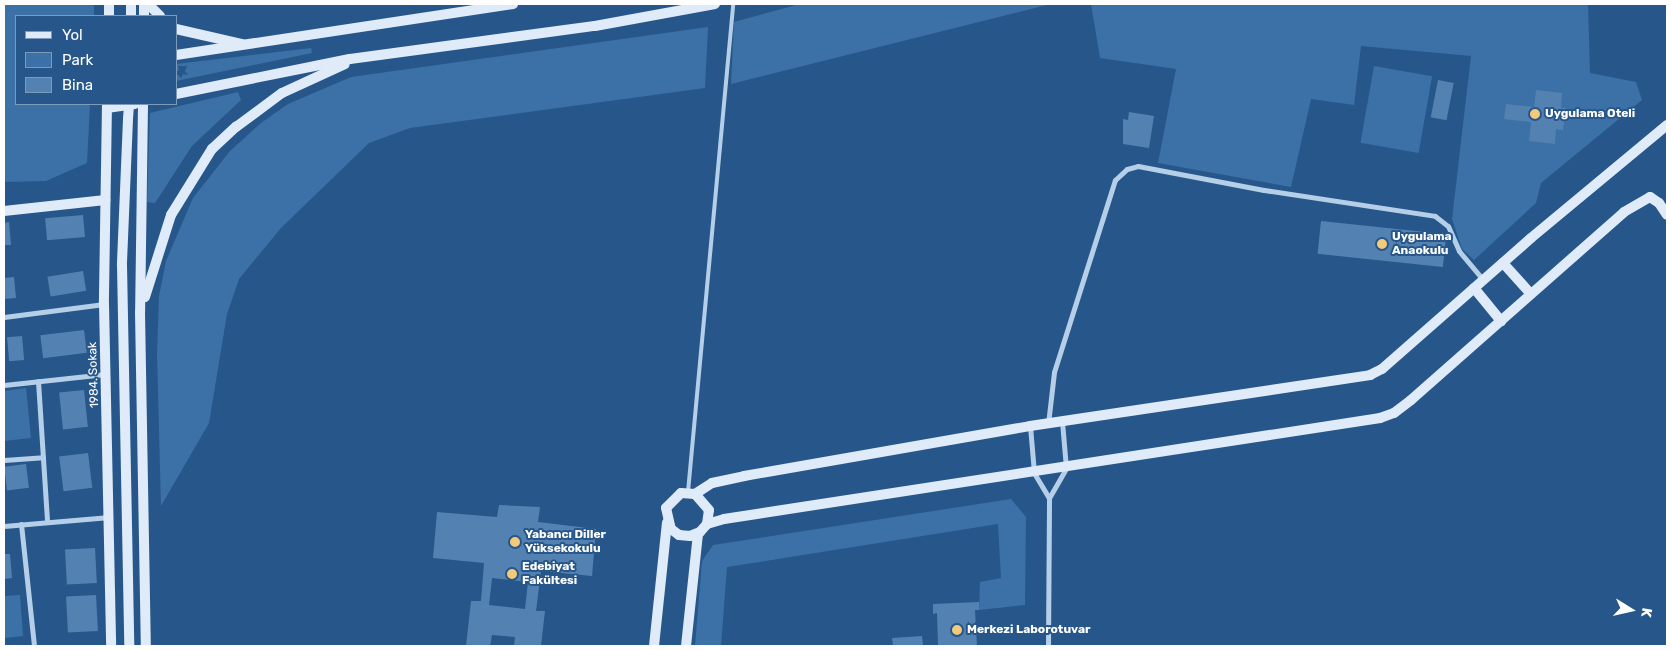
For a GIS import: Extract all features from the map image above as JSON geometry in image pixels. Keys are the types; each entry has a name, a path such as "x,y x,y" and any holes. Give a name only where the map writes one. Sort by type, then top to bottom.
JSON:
{"main road":[{"path":"148,4 159,15"},
{"path":"178,55 253,46 513,4"},
{"path":"178,94 358,58 595,26 715,4"},
{"path":"178,29 253,46"},
{"path":"140,312 172,215 212,149 236,126 282,93 358,58"},
{"path":"107,106 121,105"},
{"path":"129,105 122,265 129,646"},
{"path":"143,105 140,312 146,646"},
{"name":"1984. Sokak","path":"107,106 104,304 110,517 111,646"},
{"path":"654,646 669,502 712,483 744,476 1030,426 1358,379 1382,369 1483,280 1667,125"},
{"path":"707,524 798,507 1066,468 1394,413 1624,212 1650,197 1659,203 1667,216"},
{"path":"4,211 105,200"},
{"path":"1503,263 1530,294"},
{"path":"1474,288 1501,321"},
{"path":"686,646 698,534 707,524 709,510 692,493"},
{"path":"667,523 679,535 698,534"}],"street":[{"path":"1048,424 1054,372 1115,180 1127,169 1138,166 1264,190 1436,216 1448,226 1459,251 1483,280"},
{"path":"4,317 104,304"},
{"path":"4,385 106,374"},
{"path":"38,381 48,522"},
{"path":"1048,646 1049,498 1066,468 1062,421"},
{"path":"1030,426 1034,473 1049,498"},
{"path":"4,460 43,457"},
{"path":"4,526 110,517"},
{"path":"21,524 34,646"}],"lane":[{"path":"692,493 733,4"}],"green space":[{"path":"4,4 94,4 94,15 15,15 15,105 90,105 87,163 46,181 4,182"},
{"path":"800,4 1051,4 731,84 734,22"},
{"path":"1091,4 1588,4 1590,73 1636,82 1642,100 1541,183 1536,203 1474,260 1462,249 1452,219 1471,56 1361,46 1354,105 1311,99 1291,187 1158,163 1176,69 1100,58"},
{"path":"708,27 705,88 410,128 369,143 281,228 239,279 227,314 209,423 161,506 157,354 159,296 166,261 193,198 230,151 261,123 288,104 351,77"},
{"path":"311,48 312,53 178,81 178,75 181,78 183,74 188,75 185,71 187,66 178,66 178,64"},
{"path":"1374,66 1432,76 1419,153 1360,143"},
{"path":"238,92 241,100 192,146 155,203 147,202 150,113"},
{"path":"26,388 31,438 4,441 4,391"},
{"path":"1011,499 1026,517 1025,605 979,610 980,582 1001,578 998,524 727,567 721,646 695,646 702,561 713,545"},
{"path":"20,595 23,636 4,638 4,596"}],"building":[{"path":"1438,80 1454,83 1446,120 1431,117"},
{"name":"Uygulama Oteli","path":"1536,90 1562,93 1561,108 1566,108 1563,130 1556,129 1555,144 1529,141 1531,122 1504,119 1506,104 1534,107"},
{"path":"1129,112 1154,116 1149,148 1123,144 1123,119 1128,120"},
{"path":"83,215 85,237 47,240 45,218"},
{"name":"Uygulama Anaokulu","path":"1321,221 1446,234 1443,267 1318,254"},
{"path":"9,222 11,245 4,245 4,223"},
{"path":"83,271 86,291 51,296 47,277"},
{"path":"14,277 16,298 4,299 4,278"},
{"path":"84,330 87,353 43,358 40,335"},
{"path":"22,336 24,360 9,361 7,337"},
{"path":"84,390 88,427 63,429 59,393"},
{"path":"88,453 92,488 63,491 59,457"},
{"path":"26,464 29,488 7,491 4,467"},
{"name":"Edebiyat Fakültesi","path":"499,505 540,507 538,522 596,529 592,576 541,571 536,611 545,611 541,646 514,646 515,637 492,635 490,646 466,646 471,601 481,601 484,563 433,558 437,512 497,517","holes":["492,578 528,582 525,609 489,605"]},
{"path":"95,548 97,583 67,585 65,550"},
{"path":"4,554 10,554 12,578 4,579"},
{"path":"96,595 98,631 68,633 66,597"},
{"name":"Merkezi Laborotuvar","path":"979,602 979,610 975,610 977,646 938,646 937,613 933,614 933,604"},
{"path":"922,636 923,646 893,646 892,638"}],"place":[{"name":"Uygulama Oteli","path":"1535,114"},
{"name":"Uygulama Anaokulu","path":"1382,244"},
{"name":"Yabancı Diller Yüksekokulu","path":"515,542"},
{"name":"Edebiyat Fakültesi","path":"512,574"},
{"name":"Merkezi Laborotuvar","path":"957,630"}]}
